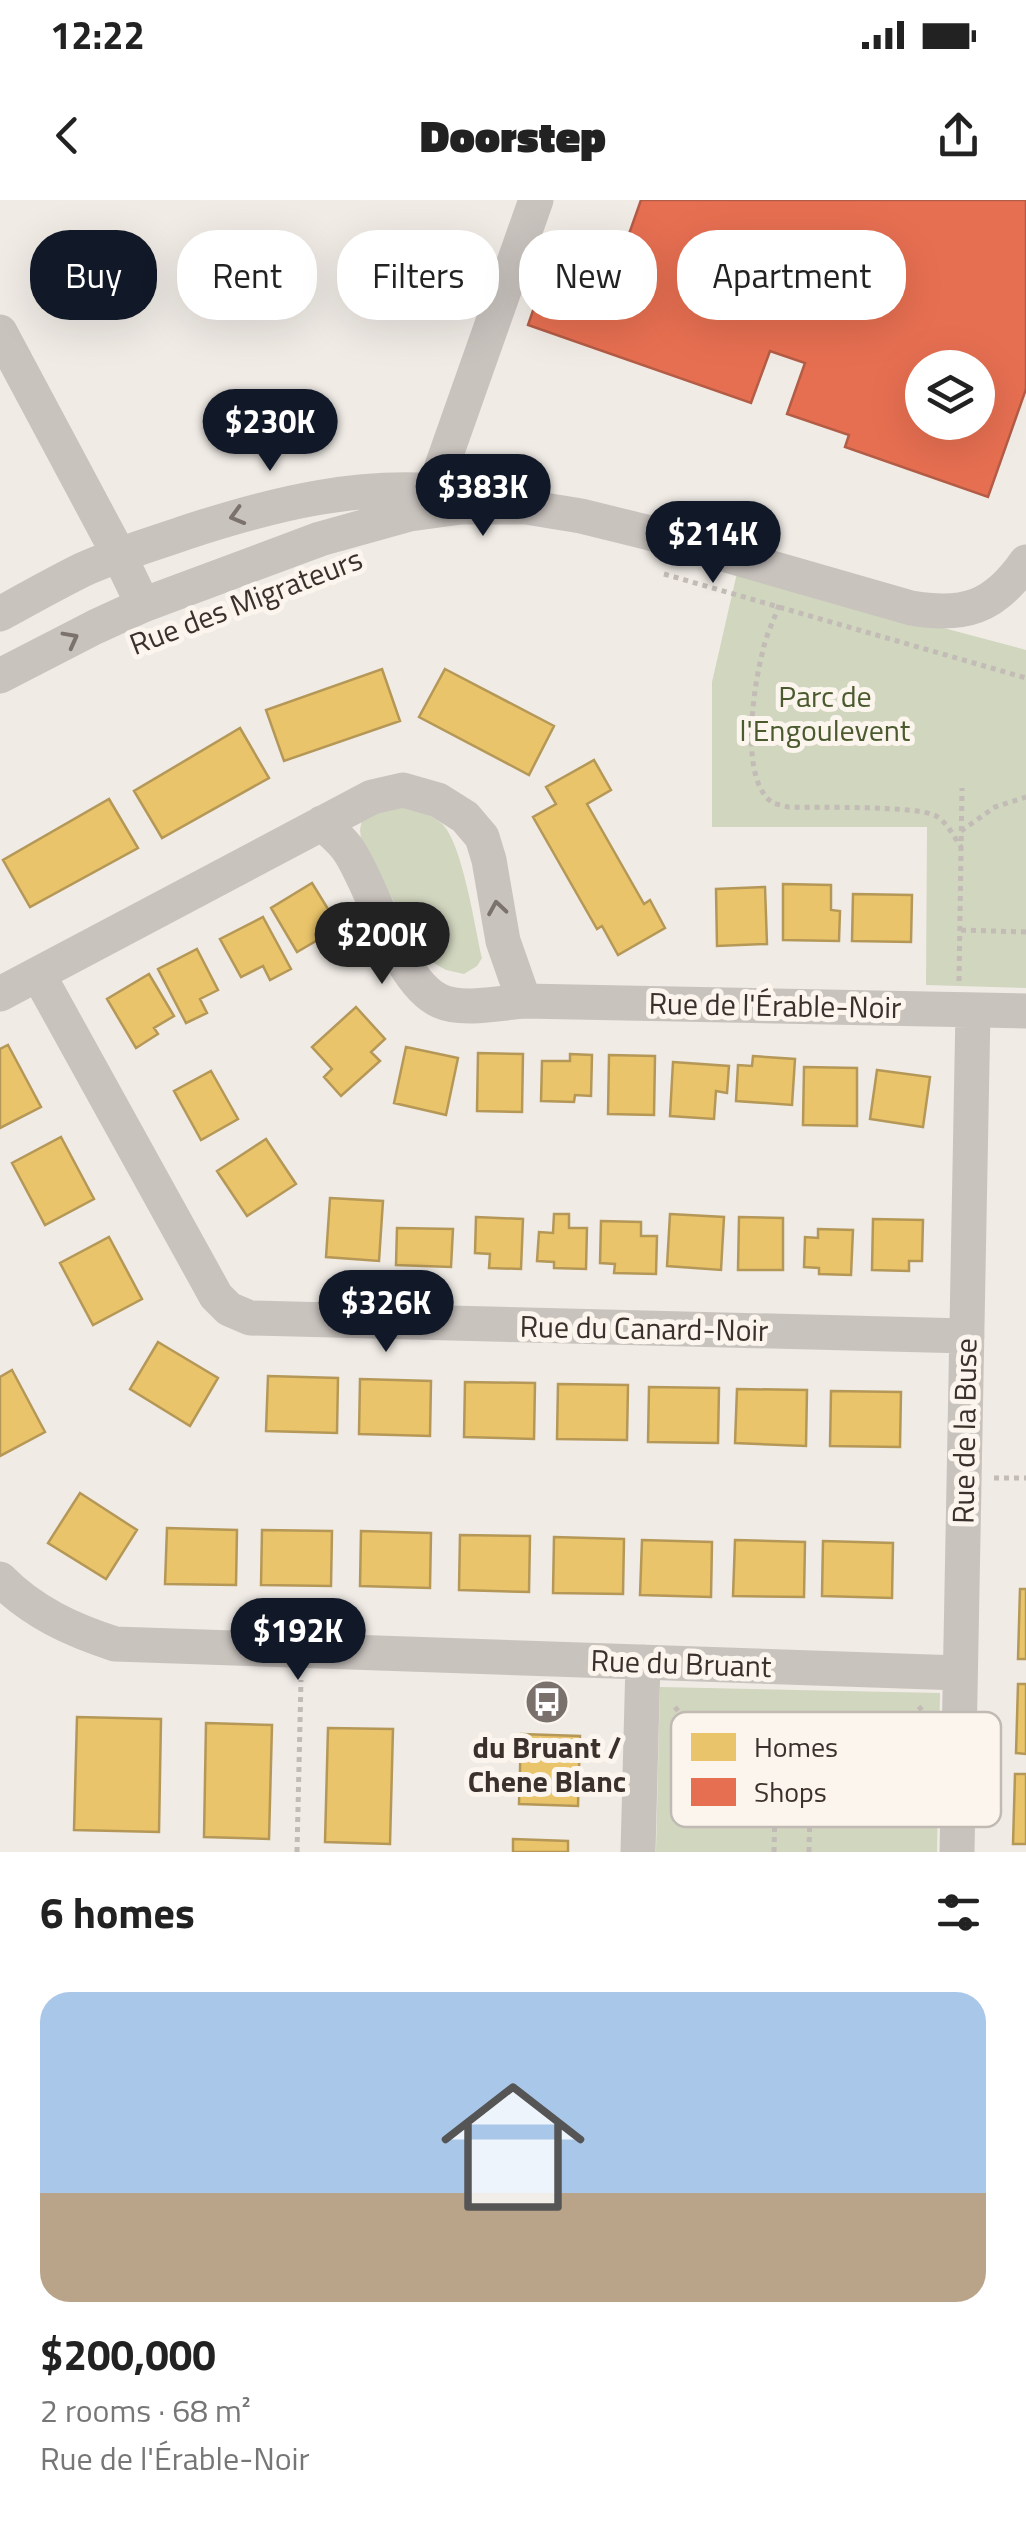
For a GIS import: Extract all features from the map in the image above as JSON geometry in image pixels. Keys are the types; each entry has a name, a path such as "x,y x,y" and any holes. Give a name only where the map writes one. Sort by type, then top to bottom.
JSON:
{"street":[{"path":"437,500 442,466 536,200"},
{"path":"0,332 143,605"},
{"name":"Rue des Migrateurs","path":"0,614 120,555 224,520 293,502 380,490 437,500 526,506 611,523 783,590 911,608 953,612 969,609 1006,588 1026,562"},
{"name":"Rue des Migrateurs","path":"0,676 143,605 437,500"},
{"path":"0,994 372,797 404,790 438,800 465,816 482,837 503,940 524,1001"},
{"name":"Rue de l'Érable-Noir","path":"322,823 349,850 417,982 439,1001 460,1005 524,1001 1026,1011"},
{"name":"Rue du Canard-Noir","path":"38,974 216,1296 230,1309 250,1318 967,1336"},
{"name":"Rue de la Buse","path":"959,1712 967,1336 966,1010"},
{"name":"Rue du Bruant","path":"0,1579 18,1597 50,1617 78,1632 115,1644 960,1673"},
{"path":"638,1852 643,1662"},
{"name":"Rue de la Buse","path":"957,1827 957,1852"}],"path":[{"path":"652,570 783,590 1026,678"},
{"path":"783,590 763,647 753,707 754,771 760,789 774,804 788,807 913,810 936,816 961,846"},
{"path":"962,788 961,930 966,1010"},
{"path":"961,831 995,807 1026,797"},
{"path":"961,930 1026,932"},
{"path":"297,1852 302,1650"},
{"path":"643,1662 679,1712"},
{"path":"916,1712 960,1673"},
{"path":"774,1852 775,1827"},
{"path":"809,1852 810,1827"}],"green space":[{"name":"Parc de l'Engoulevent","path":"737,573 1026,650 1026,988 926,985 927,827 712,827 712,682"},
{"path":"382,801 427,814 449,832 461,865 482,958 464,974 446,970 427,959 362,846 363,813"},
{"path":"660,1687 940,1693 940,1712 671,1712 671,1827 937,1827 937,1852 656,1852"}],"building: Homes":[{"path":"382,669 400,721 284,761 266,710"},
{"path":"445,669 554,726 529,775 419,717"},
{"path":"240,728 269,778 162,838 134,791"},
{"path":"594,760 611,790 587,804 644,904 650,900 665,928 618,955 602,926 597,929 533,817 556,804 546,787"},
{"path":"109,799 138,848 30,907 3,860"},
{"path":"312,883 344,935 321,950 316,941 297,952 271,908"},
{"path":"783,884 831,885 831,910 840,911 839,941 783,940"},
{"path":"765,887 767,944 717,946 716,889"},
{"path":"853,894 912,895 911,942 852,941"},
{"path":"263,917 291,969 270,980 263,966 241,977 220,939"},
{"path":"197,949 218,990 200,999 207,1013 186,1023 158,969"},
{"path":"149,974 174,1016 154,1028 158,1034 136,1048 107,999"},
{"path":"356,1007 385,1039 371,1052 380,1061 341,1096 324,1077 332,1069 312,1047"},
{"path":"8,1045 41,1107 0,1128 0,1049"},
{"path":"406,1047 458,1058 446,1115 394,1103"},
{"path":"478,1053 523,1054 522,1112 477,1111"},
{"path":"570,1054 592,1055 591,1096 575,1095 574,1102 541,1101 542,1061 570,1061"},
{"path":"609,1055 655,1056 654,1115 608,1114"},
{"path":"753,1056 795,1059 792,1105 736,1101 738,1065 752,1066"},
{"path":"673,1062 729,1066 727,1093 716,1091 714,1119 670,1116"},
{"path":"804,1067 857,1068 857,1126 803,1125"},
{"path":"877,1070 930,1077 923,1127 870,1119"},
{"path":"211,1071 238,1119 201,1140 174,1091"},
{"path":"61,1137 94,1199 45,1225 12,1163"},
{"path":"266,1139 296,1184 247,1216 217,1171"},
{"path":"330,1198 383,1201 379,1261 326,1257"},
{"path":"554,1214 569,1214 569,1228 587,1228 586,1269 554,1268 554,1262 537,1261 539,1232 553,1233"},
{"path":"670,1214 724,1217 721,1270 667,1266"},
{"path":"476,1217 523,1219 521,1269 489,1268 490,1254 475,1253"},
{"path":"739,1217 783,1218 783,1270 738,1270"},
{"path":"873,1219 923,1220 922,1261 909,1261 909,1271 872,1270"},
{"path":"601,1221 641,1222 641,1236 657,1236 656,1274 614,1273 615,1264 600,1263"},
{"path":"397,1228 453,1229 451,1267 396,1265"},
{"path":"818,1229 853,1230 851,1275 819,1274 819,1268 804,1267 805,1237 818,1238"},
{"path":"109,1237 142,1299 93,1325 60,1263"},
{"path":"158,1342 218,1378 190,1426 130,1389"},
{"path":"12,1370 45,1432 0,1456 0,1377"},
{"path":"268,1376 338,1378 337,1433 266,1431"},
{"path":"360,1379 431,1381 430,1436 359,1434"},
{"path":"465,1382 535,1383 534,1439 464,1437"},
{"path":"558,1384 628,1385 627,1440 557,1439"},
{"path":"649,1387 719,1388 718,1443 648,1442"},
{"path":"737,1389 807,1390 806,1446 735,1443"},
{"path":"831,1391 901,1392 900,1447 830,1446"},
{"path":"80,1493 137,1530 106,1579 48,1543"},
{"path":"167,1528 237,1530 236,1585 165,1584"},
{"path":"262,1530 332,1531 331,1586 261,1585"},
{"path":"361,1531 431,1533 430,1588 360,1586"},
{"path":"460,1535 530,1536 529,1592 459,1590"},
{"path":"554,1537 624,1539 623,1594 553,1593"},
{"path":"642,1540 712,1542 711,1597 640,1595"},
{"path":"735,1540 805,1542 804,1597 733,1596"},
{"path":"823,1541 893,1543 892,1598 822,1596"},
{"path":"1020,1589 1026,1589 1026,1659 1018,1659"},
{"path":"1018,1684 1026,1684 1026,1754 1016,1753"},
{"path":"77,1717 161,1719 159,1832 74,1830"},
{"path":"206,1723 272,1725 269,1839 204,1837"},
{"path":"328,1728 393,1729 390,1844 325,1842"},
{"path":"521,1734 580,1736 578,1806 519,1804"},
{"path":"1015,1774 1026,1774 1026,1844 1013,1844"},
{"path":"513,1839 568,1841 568,1852 513,1852"}],"building: Shops":[{"path":"641,200 1026,200 1026,389 988,497 845,447 849,435 787,414 805,363 770,351 751,403 528,325 530,320 657,320 657,230 630,230"}],"place":[{"name":"du Bruant / Chene Blanc","path":"547,1702"}]}
